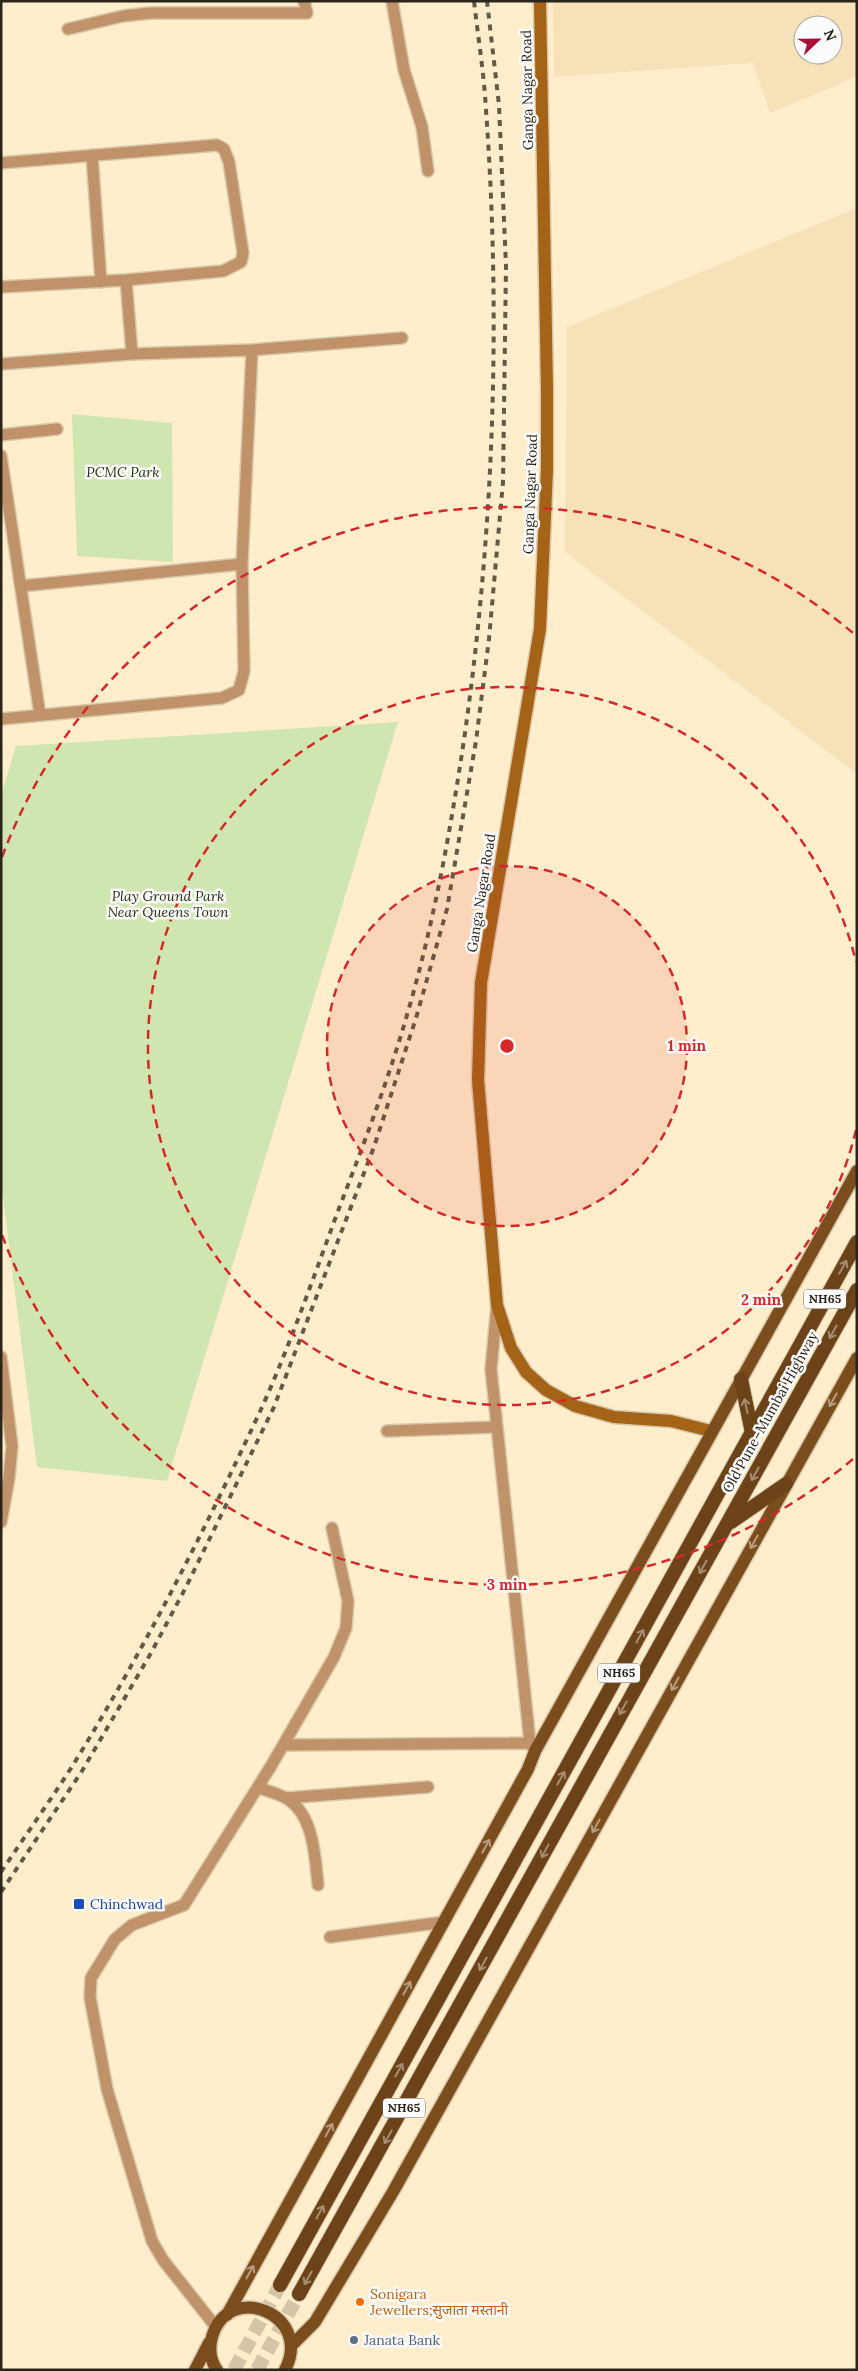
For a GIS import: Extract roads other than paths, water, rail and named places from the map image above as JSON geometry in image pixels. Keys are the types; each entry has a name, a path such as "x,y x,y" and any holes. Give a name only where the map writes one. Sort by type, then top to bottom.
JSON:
{"highway":[{"name":"Old Pune–Mumbai Highway","path":"752,1433 857,1242"},
{"name":"Old Pune–Mumbai Highway","path":"727,1524 857,1290"},
{"path":"741,1379 752,1433"},
{"name":"NH65","path":"280,2286 752,1433"},
{"path":"727,1524 786,1484"},
{"name":"NH65","path":"299,2294 727,1524"}],"main road":[{"name":"Ganga Nagar Road","path":"540,1 548,399 540,629 481,983 479,1024 478,1080 496,1305 511,1348 526,1372 546,1390 575,1406 595,1413 614,1417 671,1421 712,1431"},
{"path":"195,2370 211,2341 216,2327 227,2315 528,1769 533,1747 857,1171"},
{"path":"291,2346 315,2322 394,2190 857,1358"},
{"path":"227,2315 249,2307 265,2310 283,2324 291,2346 285,2370"},
{"path":"211,2341 211,2357 217,2370"}],"street":[{"path":"68,29 124,16 150,13 307,13 304,1"},
{"path":"392,1 404,70 422,127 428,171"},
{"path":"1,163 217,145 227,154 244,253 241,262 223,271 100,282 1,287"},
{"path":"92,155 100,282"},
{"path":"126,280 132,354"},
{"path":"1,364 132,354 252,350 402,338"},
{"path":"1,719 222,698 239,690 244,672 242,564 252,350"},
{"path":"1,435 57,429"},
{"path":"1,456 40,715"},
{"path":"21,586 242,564"},
{"path":"283,1745 533,1747 491,1370 496,1305"},
{"path":"1,1357 12,1446 2,1514"},
{"path":"387,1431 498,1427"},
{"path":"216,2327 163,2260 152,2241 107,2089 90,1997 90,1983 96,1968 115,1939 132,1925 184,1905 258,1787 334,1657 346,1628 348,1601 332,1528"},
{"path":"258,1787 286,1798 295,1807 312,1835 316,1848 318,1885"},
{"path":"286,1798 428,1787"},
{"path":"330,1936 444,1922"}],"tunnel":[{"path":"234,2370 280,2285"},
{"path":"257,2370 299,2294"}],"railway":[{"path":"1,1872 73,1765 125,1678 197,1543 263,1405 293,1333 375,1113 400,1040 417,980 441,875 465,733 483,578 488,500 494,344 491,188 485,96 474,1"},
{"path":"1,1892 82,1771 151,1653 186,1587 274,1407 374,1147 416,1018 447,909 476,741 489,639 503,482 506,266 499,105 487,1"}],"place":[{"name":"Chinchwad","path":"79,1904"},
{"name":"Sonigara Jewellers;सुजाता मस्तानी","path":"360,2302"},
{"name":"Janata Bank","path":"354,2340"}],"park label":[{"name":"PCMC Park","path":"123,472"},
{"name":"Play Ground Park Near Queens Town","path":"168,904"}]}
